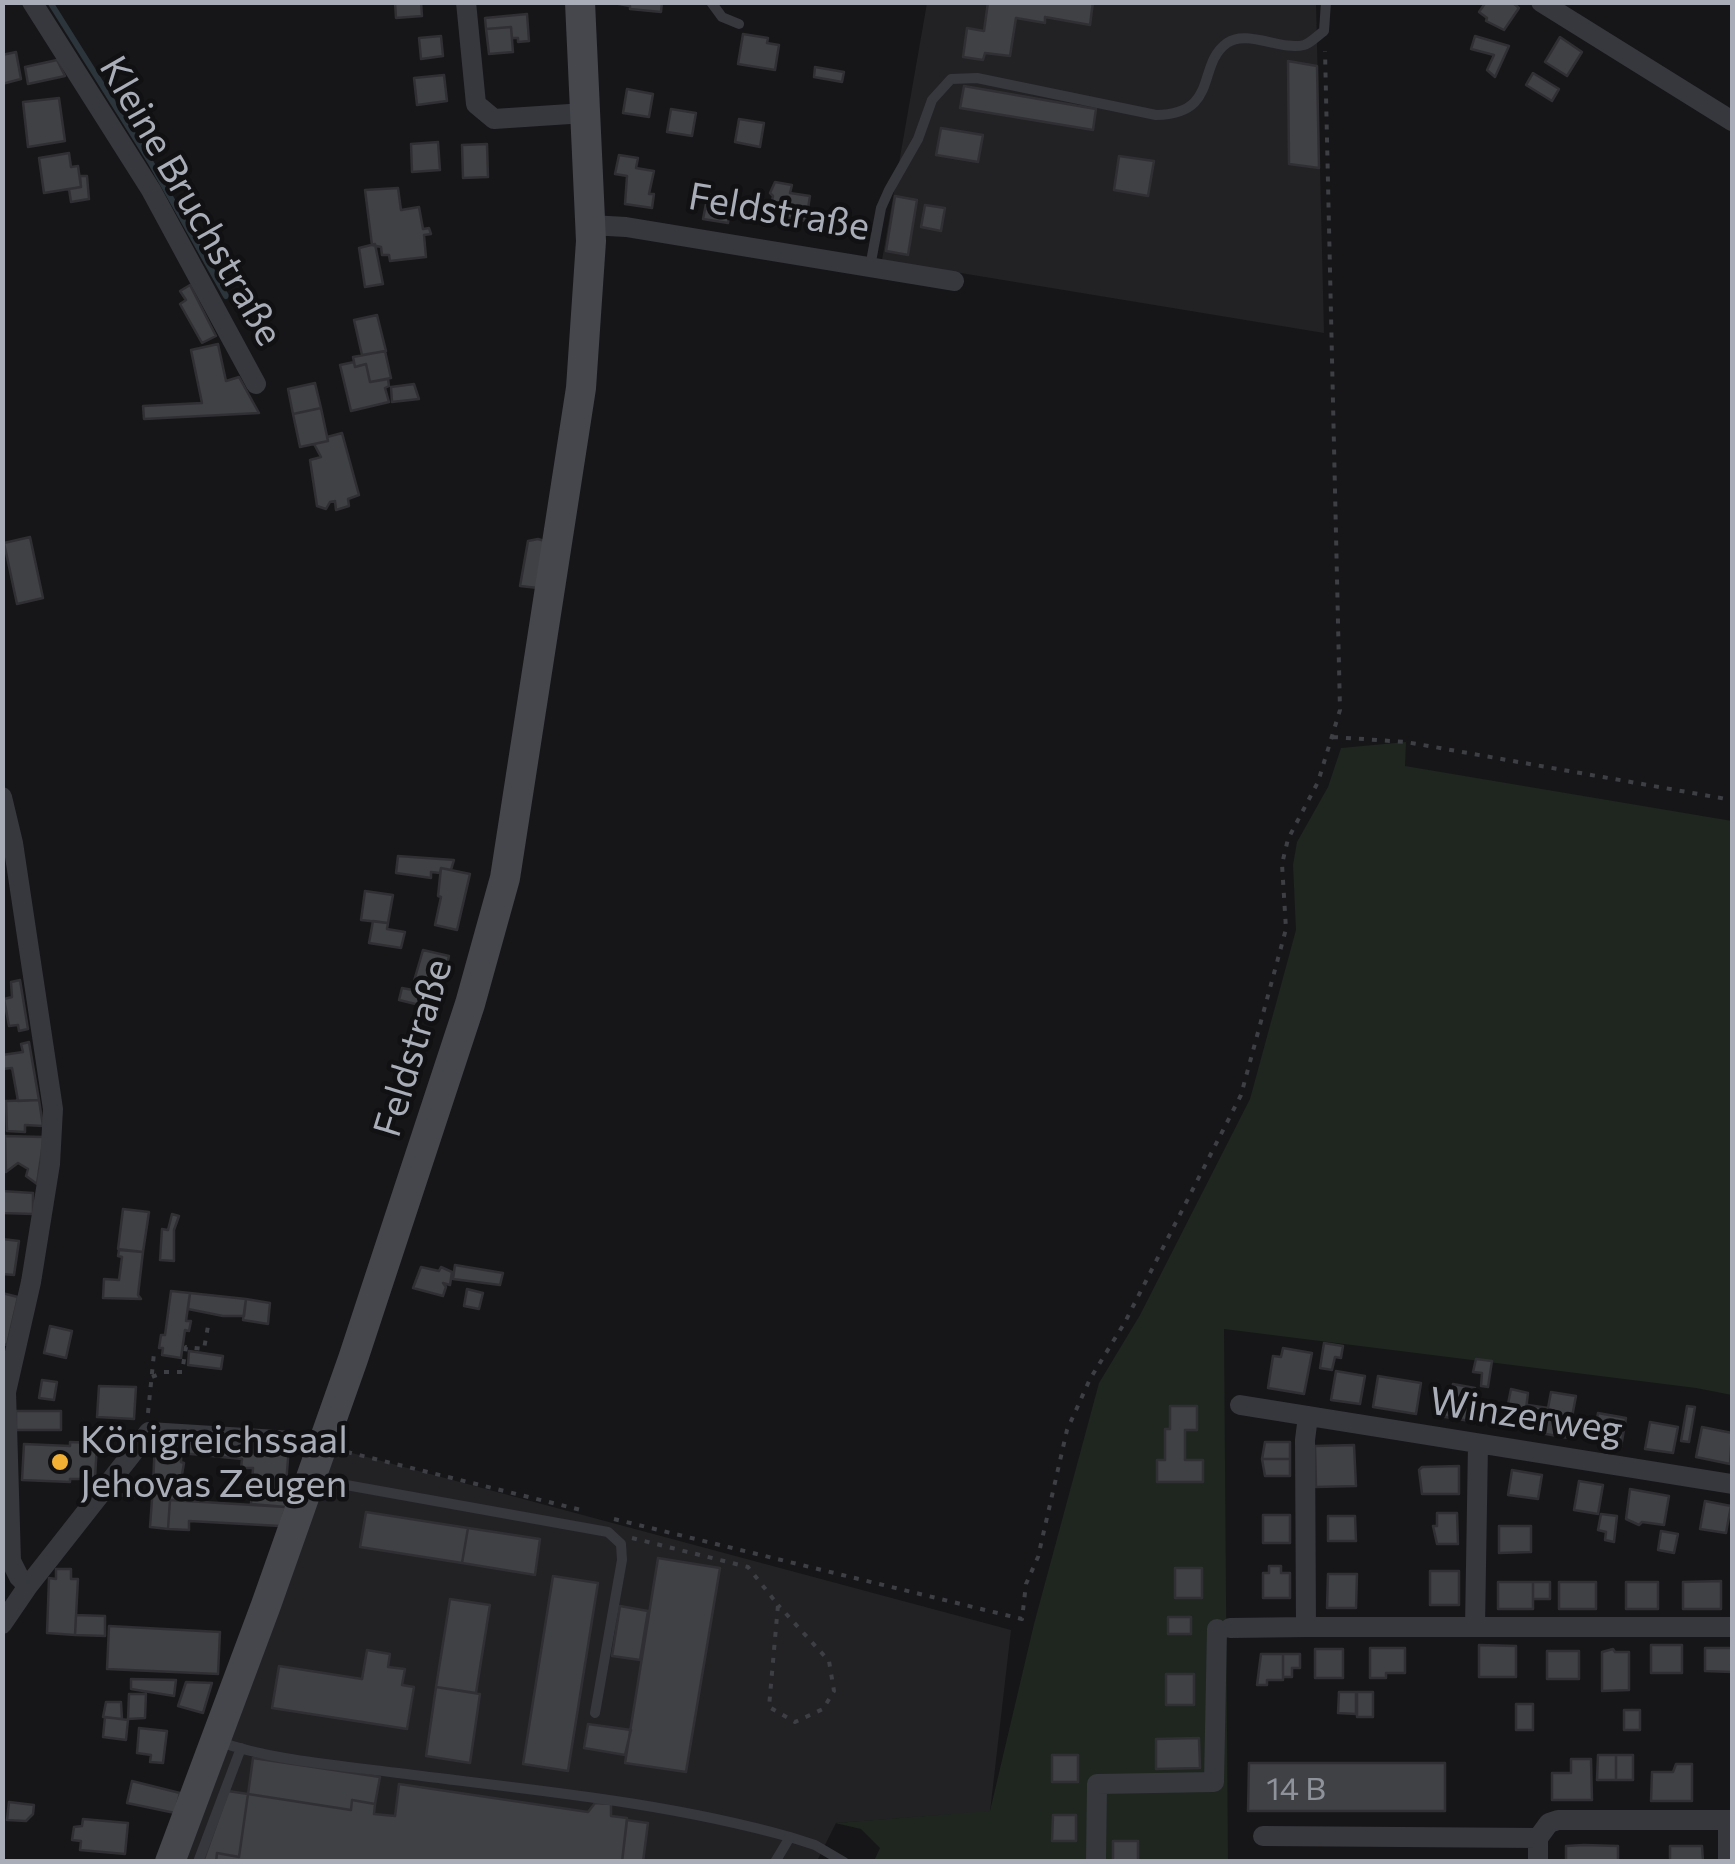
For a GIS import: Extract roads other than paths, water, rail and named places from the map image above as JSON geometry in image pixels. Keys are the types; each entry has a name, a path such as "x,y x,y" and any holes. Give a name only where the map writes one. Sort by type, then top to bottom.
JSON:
{"street":[{"name":"Kleine Bruchstraße","path":"32,2 151,190 256,384"},
{"path":"466,2 476,104 494,119 585,113"},
{"name":"Feldstraße","path":"170,1862 229,1744 435,1113 505,878 577,422 590,268 580,2"},
{"path":"1542,2 1732,121"},
{"name":"Feldstraße","path":"590,225 626,227 954,281"},
{"path":"2,797 53,1109 50,1164 31,1282 6,1392 11,1560 28,1586"},
{"name":"Winzerweg","path":"1240,1405 1732,1484"},
{"path":"1306,1626 1308,1416"},
{"path":"2,1624 143,1439 293,1441 324,1458"},
{"path":"1475,1627 1478,1444"},
{"path":"1096,1862 1097,1784 1214,1782 1224,1629 1732,1627"},
{"path":"1538,1862 1538,1838 1548,1823 1558,1820 1730,1820 1728,1862"},
{"path":"1263,1836 1538,1838"}],"lane":[{"path":"711,2 722,17 739,24"},
{"path":"870,268 881,208 925,123 932,100 950,78 977,78 1156,114 1175,114 1192,105 1206,86 1216,57 1226,44 1240,38 1278,45 1306,44 1324,31 1326,2"},
{"path":"324,1458 335,1483 608,1532 621,1544 622,1560 595,1712"},
{"path":"198,1862 229,1744 330,1764 712,1816 814,1845 844,1862"},
{"path":"774,1862 790,1837"}],"waterway":[{"path":"50,2 151,163 226,296"}],"place":[{"name":"Königreichssaal Jehovas Zeugen","path":"60,1462"}]}
